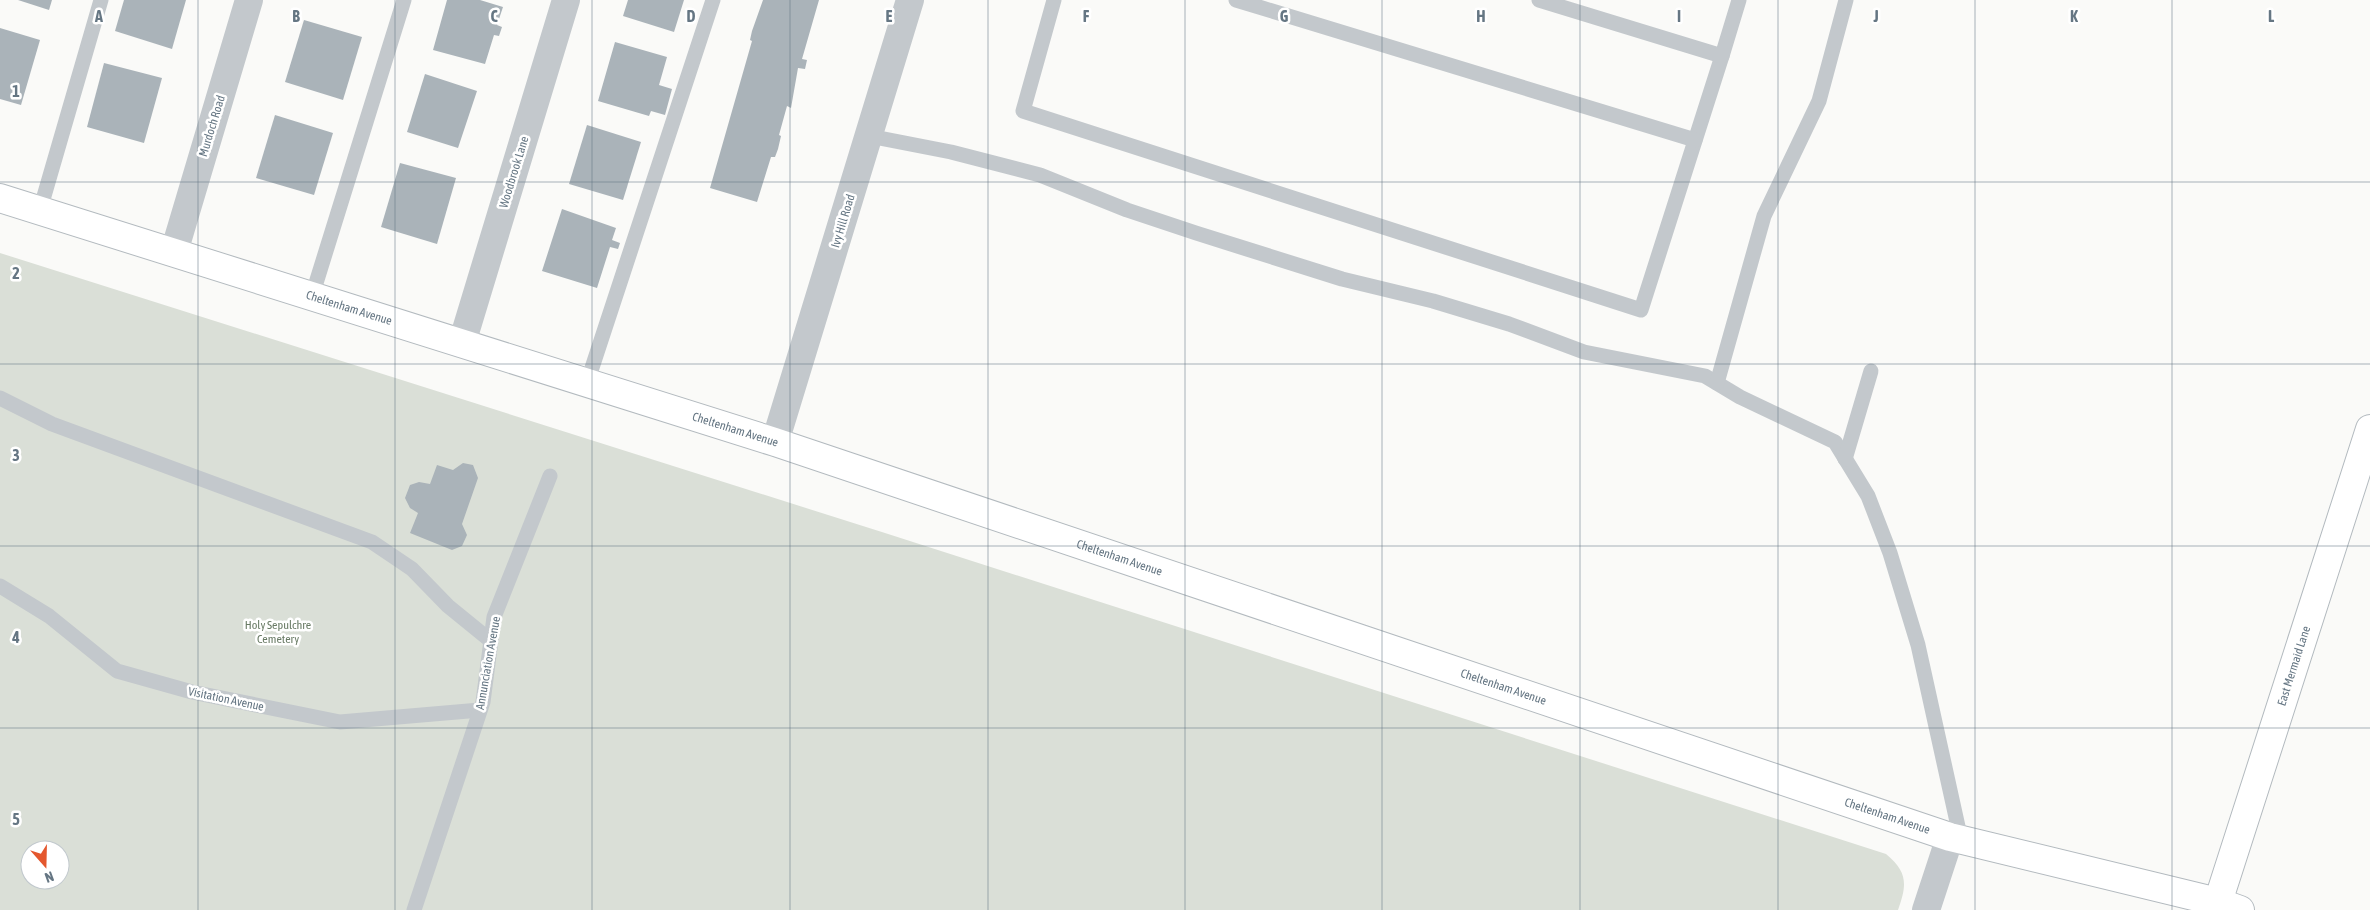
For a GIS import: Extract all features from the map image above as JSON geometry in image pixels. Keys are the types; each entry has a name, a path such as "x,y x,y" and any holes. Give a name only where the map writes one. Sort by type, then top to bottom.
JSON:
{"main road":[{"name":"Cheltenham Avenue","path":"0,198 775,442 1955,839 2229,906"},
{"name":"East Mermaid Lane","path":"2229,906 2370,429"}],"street":[{"name":"Murdoch Road","path":"174,252 249,0"},
{"name":"Woodbrook Lane","path":"462,343 566,0"},
{"name":"Ivy Hill Road","path":"775,442 910,0"},
{"path":"1926,910 1955,839"}],"lane":[{"path":"40,210 101,0"},
{"path":"312,296 404,0"},
{"path":"587,383 713,0"},
{"path":"1054,0 1023,111 1641,310 1739,0"},
{"path":"1236,0 1695,140"},
{"path":"1539,0 1722,56"},
{"path":"1717,383 1764,216 1819,101 1846,0"},
{"path":"869,136 952,152 1040,175 1127,210 1342,279 1508,324 1584,352 1704,376 1740,397 1835,442 1868,496 1890,553 1916,636 1955,839"},
{"path":"1845,459 1871,371"},
{"path":"0,398 52,424 372,542 412,569 448,606 491,641"},
{"name":"Annunciation Avenue","path":"414,910 483,702 494,617 550,476"},
{"name":"Visitation Avenue","path":"0,586 49,616 117,671 192,692 340,722 480,710"}],"green space":[{"name":"Holy Sepulchre Cemetery","path":"0,253 885,533 1886,854 1898,867 1904,879 1903,893 1898,910 0,910"}],"building":[{"path":"18,0 52,0 49,10"},
{"path":"124,0 186,0 172,49 115,31"},
{"path":"447,0 480,0 503,7 497,25 502,27 499,36 494,35 485,64 433,50"},
{"path":"628,0 684,0 674,32 623,16"},
{"path":"763,0 819,0 802,59 807,60 805,69 798,68 791,108 787,106 779,135 781,136 778,149 775,157 771,157 757,202 710,188 752,41 750,40 752,31"},
{"path":"304,20 362,37 343,100 285,82"},
{"path":"0,28 40,40 21,105 0,99"},
{"path":"615,42 667,57 659,85 672,89 665,115 651,111 649,116 598,101"},
{"path":"104,63 162,78 144,143 87,127"},
{"path":"425,74 477,91 458,148 407,132"},
{"path":"275,115 333,133 314,195 256,178"},
{"path":"587,125 641,142 623,200 569,184"},
{"path":"400,163 456,178 437,244 381,227"},
{"path":"562,209 616,228 612,240 620,243 618,249 610,247 597,288 542,271"},
{"path":"463,463 473,465 478,478 462,524 467,535 462,546 452,550 410,533 418,513 410,508 405,498 410,485 419,482 430,484 437,465 453,470"}]}
